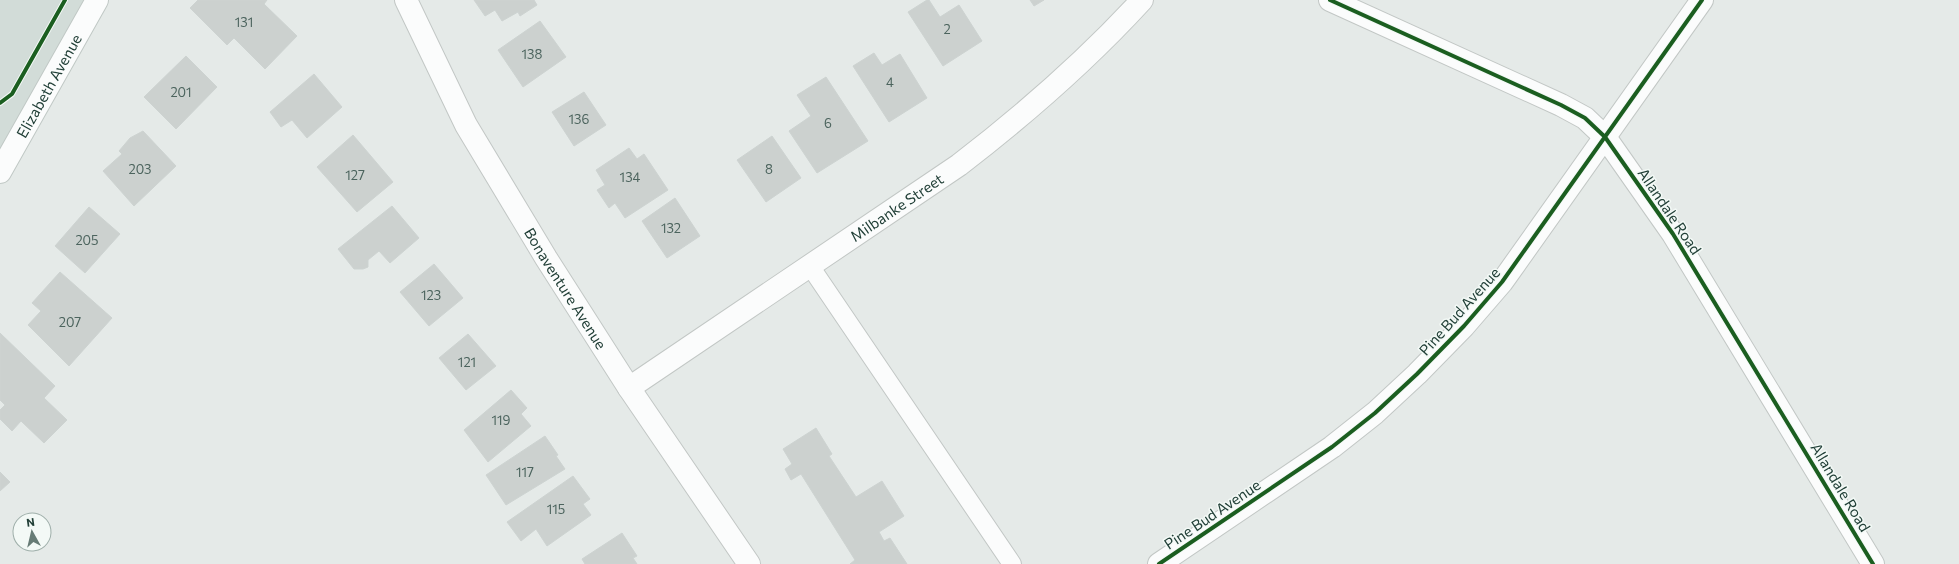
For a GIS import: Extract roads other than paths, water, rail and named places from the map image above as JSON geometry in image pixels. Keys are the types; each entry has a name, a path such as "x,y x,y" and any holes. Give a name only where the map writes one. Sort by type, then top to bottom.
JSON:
{"street":[{"name":"Elizabeth Avenue","path":"0,172 97,0"},
{"name":"Bonaventure Avenue","path":"406,0 466,125 546,258 629,388 749,564"},
{"name":"Milbanke Street","path":"629,388 893,211 990,141 1056,84 1118,27 1142,0"},
{"name":"Allandale Road","path":"1330,0 1561,105 1585,118 1605,137 1673,234 1873,564"},
{"name":"Pine Bud Avenue","path":"1159,564 1332,447 1375,413 1417,374 1464,326 1502,282 1702,0"}],"lane":[{"path":"810,266 1012,564"}]}
